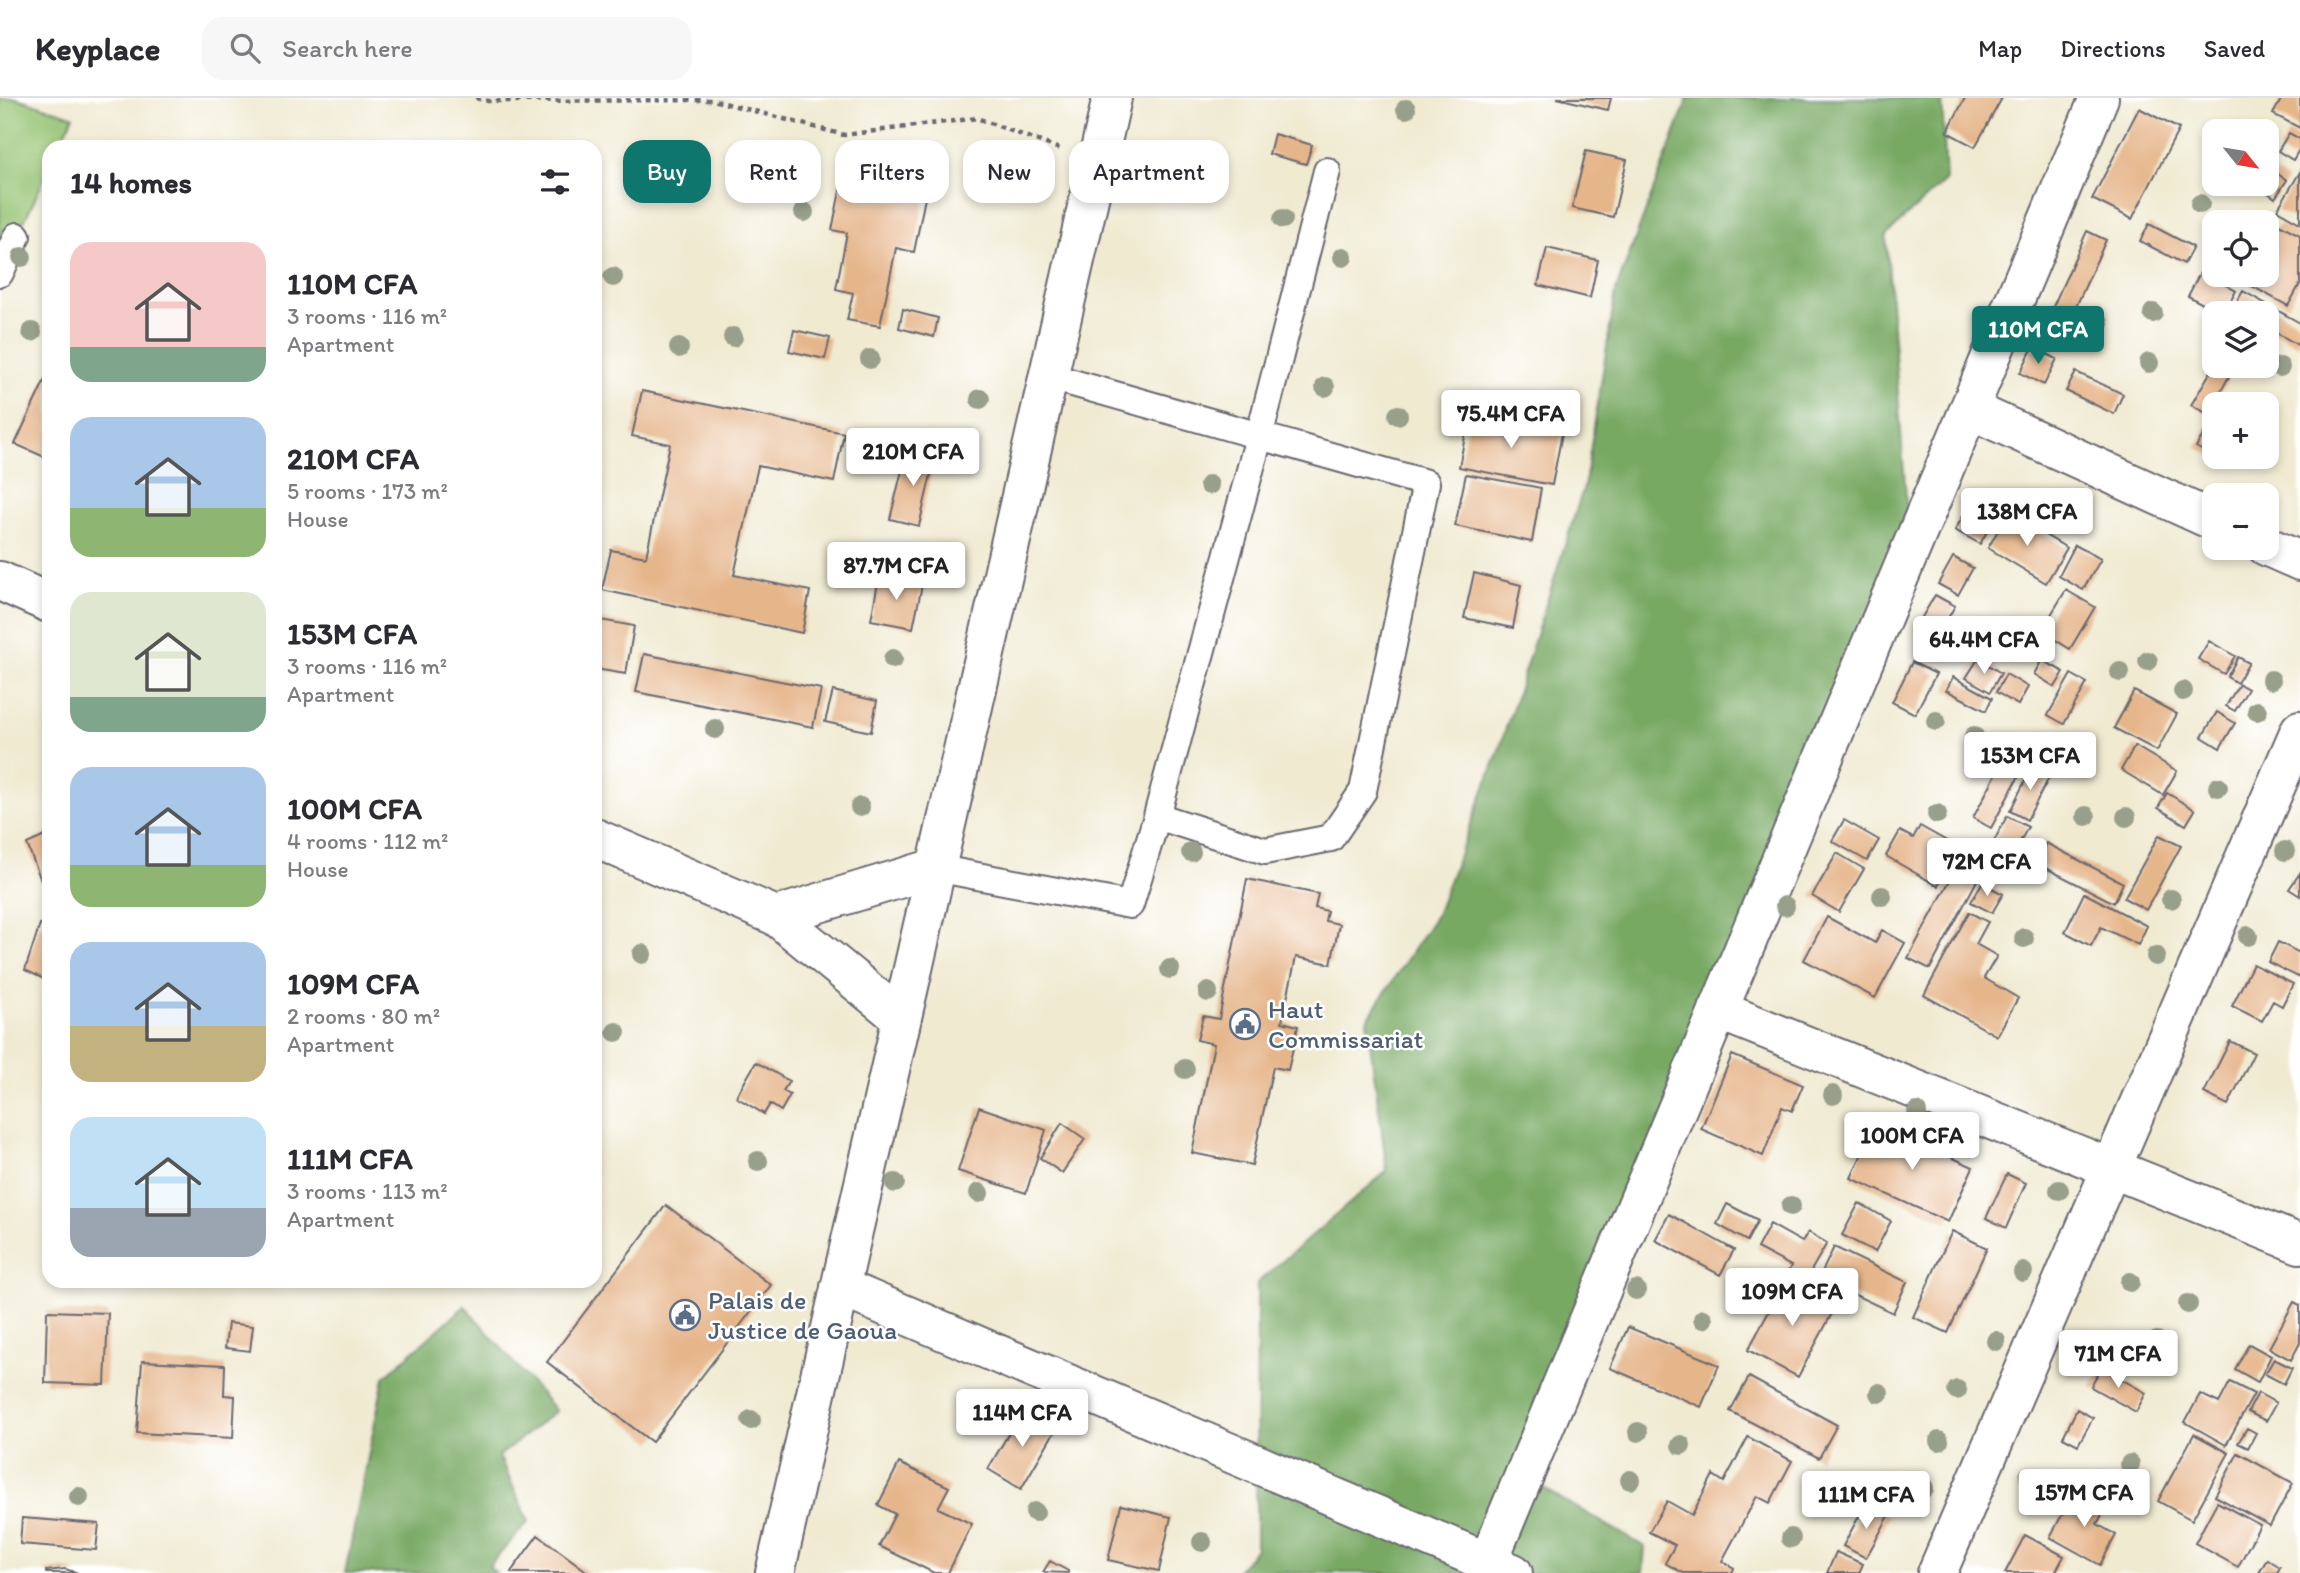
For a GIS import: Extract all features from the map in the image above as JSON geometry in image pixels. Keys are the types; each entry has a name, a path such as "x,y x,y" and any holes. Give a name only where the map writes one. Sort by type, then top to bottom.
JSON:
{"street":[{"path":"1102,140 1112,98"},
{"path":"840,1287 1500,1568 1718,1010 2099,98"},
{"path":"775,1573 1088,203"},
{"path":"1969,409 2202,516"},
{"path":"2279,552 2300,561"},
{"path":"0,581 42,600"},
{"path":"1937,1573 2300,730"},
{"path":"602,841 776,916 901,1018"},
{"path":"776,916 935,868"},
{"path":"1718,1010 2300,1244"}],"lane":[{"path":"935,868 1129,905 1157,816 1327,171"},
{"path":"0,273 18,236"},
{"path":"1048,376 1426,484 1363,791 1331,838 1265,851 1157,816"}],"path":[{"path":"476,98 488,101 713,100 844,135 977,118 1069,152"}],"green space":[{"path":"0,98 16,98 73,116 62,140 42,140 42,183 0,273"},
{"path":"1688,98 1942,98 1946,180 1886,235 1910,550 1524,1477 1645,1547 1643,1573 1235,1573 1256,1549 1257,1283 1387,1171 1367,1020 1436,915 1498,753 1585,483 1616,290"},
{"path":"465,1306 556,1411 499,1456 529,1521 489,1566 496,1573 345,1573 384,1377"}],"building":[{"path":"1557,98 1611,98 1608,110"},
{"path":"1965,98 2002,98 1975,147 1947,132"},
{"path":"2282,98 2300,98 2300,128 2273,114"},
{"path":"2139,108 2179,129 2132,219 2092,199"},
{"path":"2289,133 2300,139 2300,148 2293,160 2279,149"},
{"path":"1274,134 1312,145 1306,164 1269,154"},
{"path":"1586,151 1627,160 1613,217 1572,208"},
{"path":"2300,172 2300,223 2277,210"},
{"path":"2279,175 2287,180 2279,192"},
{"path":"838,203 924,203 914,252 896,248 880,326 847,320 853,293 836,289 847,233 832,230"},
{"path":"2149,224 2193,247 2184,264 2140,241"},
{"path":"2279,224 2300,235 2300,284 2288,306 2253,287 2279,287"},
{"path":"2087,231 2106,240 2057,349 2038,340"},
{"path":"1547,248 1598,260 1590,298 1538,285"},
{"path":"2201,271 2202,287 2229,287 2236,291 2231,301 2202,301 2202,303 2188,296"},
{"path":"2243,291 2261,301 2237,301"},
{"path":"903,309 938,318 934,337 899,328"},
{"path":"2279,311 2300,323 2298,345 2279,334"},
{"path":"794,330 830,338 825,359 789,351"},
{"path":"2033,347 2057,359 2044,385 2020,373"},
{"path":"2076,372 2123,394 2114,414 2066,391"},
{"path":"2207,378 2228,378 2220,392 2202,392 2202,411 2191,405"},
{"path":"42,386 42,456 15,444"},
{"path":"642,391 844,433 834,482 758,466 734,575 810,591 802,633 602,590 611,550 646,557 670,444 632,436"},
{"path":"1469,416 1562,433 1552,485 1459,467"},
{"path":"2202,437 2202,450 2196,447"},
{"path":"907,450 935,457 919,526 890,519"},
{"path":"1466,474 1541,488 1532,542 1455,526"},
{"path":"1968,507 1993,521 1980,544 1955,530"},
{"path":"2008,513 2067,548 2046,583 1988,548"},
{"path":"2075,545 2101,559 2083,590 2059,576"},
{"path":"1953,557 1973,568 1958,595 1938,584"},
{"path":"1474,573 1521,585 1513,628 1464,618"},
{"path":"879,577 922,585 913,628 871,620"},
{"path":"2066,590 2095,607 2070,649 2041,631"},
{"path":"1935,595 1955,606 1938,635 1918,624"},
{"path":"602,620 634,626 626,674 602,670"},
{"path":"2209,641 2235,656 2224,674 2198,659"},
{"path":"644,654 821,689 813,727 636,692"},
{"path":"2238,657 2249,663 2237,683 2227,677"},
{"path":"1978,659 2001,673 1990,692 1966,678"},
{"path":"2042,660 2064,672 2055,687 2034,674"},
{"path":"1912,662 1936,674 1915,714 1892,702"},
{"path":"2006,674 2028,687 2018,705 1996,692"},
{"path":"2071,674 2087,683 2064,724 2048,715"},
{"path":"1953,677 1992,698 1986,711 1946,690"},
{"path":"2239,684 2248,689 2235,711 2226,706"},
{"path":"833,691 877,701 871,732 825,722"},
{"path":"2134,691 2177,714 2157,751 2114,728"},
{"path":"2217,712 2235,723 2220,748 2202,737"},
{"path":"2014,740 2033,750 1991,828 1973,818"},
{"path":"2135,746 2177,771 2163,795 2121,770"},
{"path":"2033,765 2051,774 2027,820 2010,811"},
{"path":"2167,793 2195,810 2186,825 2158,808"},
{"path":"2007,816 2028,827 2021,840 2032,847 2024,862 1992,845"},
{"path":"1844,820 1879,840 1867,861 1832,841"},
{"path":"1920,826 1959,848 1938,886 1886,856 1900,831 1913,838"},
{"path":"2159,835 2181,846 2146,910 2124,898"},
{"path":"42,837 42,883 27,844"},
{"path":"2046,843 2123,883 2114,903 2036,863"},
{"path":"1969,845 1990,856 1930,969 1908,958"},
{"path":"1837,853 1864,869 1839,912 1812,896"},
{"path":"2300,873 2300,896 2289,889"},
{"name":"Haut Commissariat","path":"1247,879 1318,894 1315,908 1327,911 1325,921 1339,924 1331,964 1296,957 1282,1022 1298,1026 1288,1070 1273,1067 1252,1165 1192,1153 1214,1044 1197,1040 1203,1016 1219,1019"},
{"path":"1982,883 2003,894 1992,913 1971,902"},
{"path":"2084,893 2147,926 2138,945 2101,927 2091,946 2065,932"},
{"path":"1969,912 1988,922 1976,944 1997,956 1984,978 2018,998 1997,1036 1924,995"},
{"path":"1827,917 1875,943 1882,930 1905,943 1875,998 1804,960"},
{"path":"40,924 42,978 25,970"},
{"path":"2278,942 2300,953 2300,978 2268,962"},
{"path":"2253,964 2293,984 2282,1006 2273,1001 2262,1021 2232,1006"},
{"path":"2230,1041 2254,1053 2228,1105 2204,1093"},
{"path":"1732,1055 1803,1085 1792,1111 1782,1107 1763,1156 1701,1129"},
{"path":"756,1062 789,1081 783,1091 790,1095 781,1111 770,1104 764,1114 736,1097"},
{"path":"979,1107 1046,1130 1026,1193 958,1171"},
{"path":"1062,1123 1085,1139 1062,1173 1040,1158"},
{"path":"1876,1123 1973,1167 1948,1222 1851,1178"},
{"path":"2007,1174 2026,1183 2006,1228 1986,1218"},
{"path":"1859,1203 1891,1221 1875,1252 1842,1235"},
{"path":"1727,1204 1758,1220 1747,1241 1717,1224"},
{"path":"666,1205 771,1285 652,1442 547,1362"},
{"path":"1669,1214 1734,1250 1720,1275 1655,1240"},
{"path":"1770,1224 1802,1242 1808,1232 1827,1243 1805,1281 1788,1272 1791,1266 1757,1248"},
{"path":"1952,1231 1987,1248 1948,1333 1913,1317"},
{"path":"1834,1247 1907,1282 1893,1313 1819,1278"},
{"path":"1786,1280 1836,1306 1798,1377 1748,1350"},
{"path":"2294,1302 2300,1305 2300,1343 2291,1360 2269,1348"},
{"path":"47,1311 108,1313 105,1385 45,1383"},
{"path":"228,1323 253,1326 250,1351 225,1348"},
{"path":"1628,1327 1719,1365 1701,1407 1610,1368"},
{"path":"2249,1344 2271,1356 2258,1382 2235,1369"},
{"path":"2274,1359 2292,1368 2284,1384 2265,1374"},
{"path":"142,1361 225,1365 224,1395 235,1396 233,1438 137,1433"},
{"path":"2101,1368 2146,1393 2136,1412 2091,1387"},
{"path":"1749,1377 1837,1425 1819,1458 1730,1411"},
{"path":"2230,1382 2254,1394 2226,1445 2185,1422 2200,1394 2219,1403"},
{"path":"2258,1393 2276,1403 2266,1421 2248,1412"},
{"path":"1023,1409 1056,1429 1021,1489 988,1469"},
{"path":"2077,1409 2093,1418 2078,1445 2063,1437"},
{"path":"2247,1428 2256,1433 2248,1448 2238,1443"},
{"path":"2194,1434 2229,1453 2192,1520 2158,1501"},
{"path":"1748,1437 1792,1461 1770,1503 1757,1496 1722,1561 1734,1568 1732,1573 1683,1573 1665,1563 1675,1545 1649,1532 1667,1501 1692,1515 1713,1475 1724,1482"},
{"path":"2238,1453 2293,1483 2270,1526 2215,1496"},
{"path":"899,1463 949,1487 938,1508 972,1524 948,1573 934,1573 879,1546 895,1514 878,1505"},
{"path":"2075,1491 2106,1508 2097,1524 2116,1535 2100,1565 2050,1537"},
{"path":"2217,1502 2260,1525 2238,1567 2195,1543"},
{"path":"1866,1503 1889,1516 1866,1558 1843,1546"},
{"path":"1121,1505 1171,1517 1159,1571 1108,1560"},
{"path":"22,1518 99,1524 96,1550 20,1544"},
{"path":"538,1535 589,1573 511,1572"},
{"path":"2025,1535 2064,1556 2055,1573 2005,1573"},
{"path":"1836,1552 1863,1564 1859,1573 1827,1573"},
{"path":"2267,1559 2280,1567 2277,1573 2259,1573"},
{"path":"1050,1561 1068,1571 1068,1573 1043,1572"},
{"path":"65,1569 78,1573 46,1573 46,1571"}],"place":[{"name":"Haut Commissariat","path":"1245,1024"},
{"name":"Palais de Justice de Gaoua","path":"685,1315"}]}
